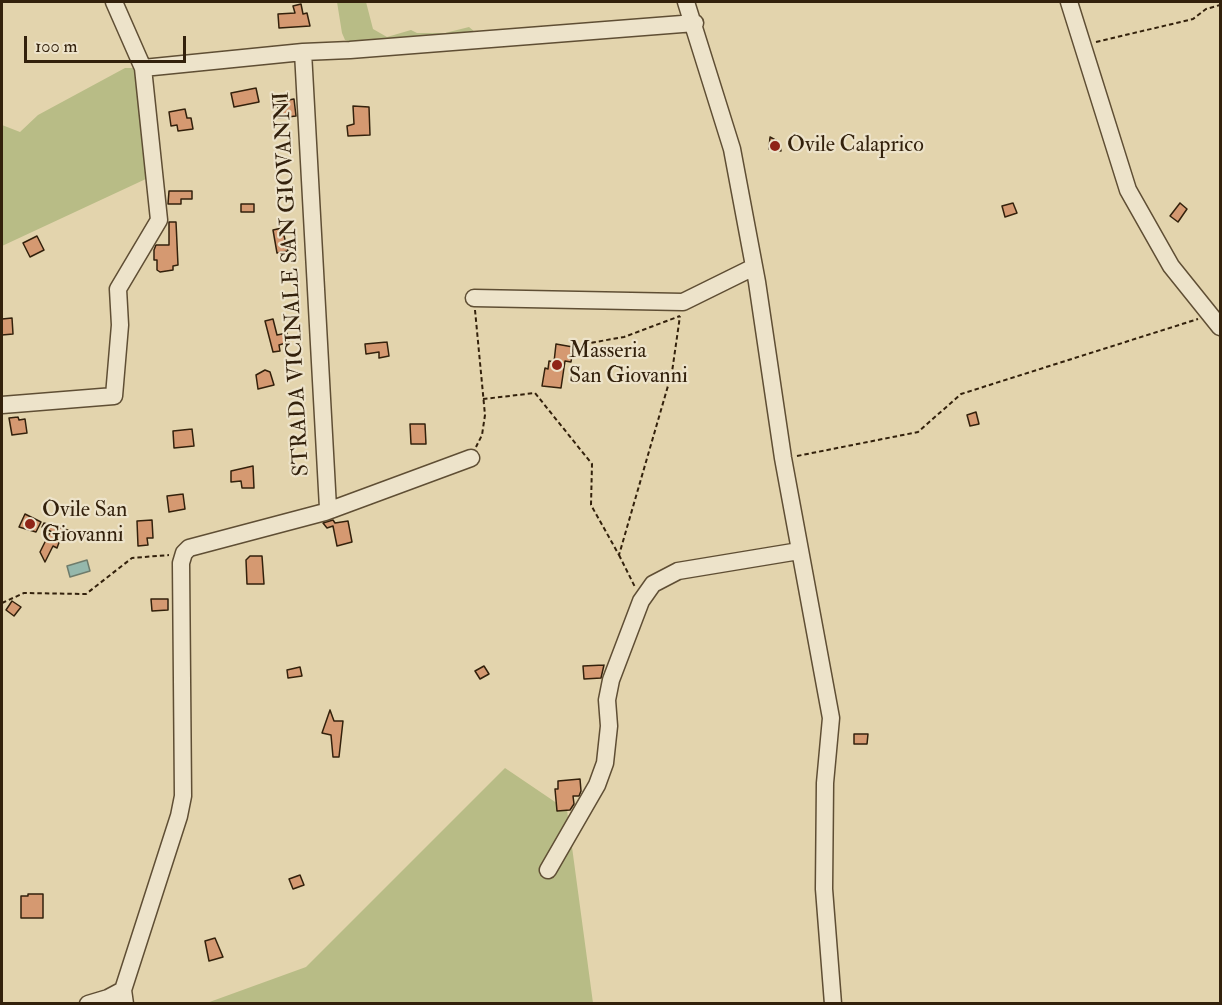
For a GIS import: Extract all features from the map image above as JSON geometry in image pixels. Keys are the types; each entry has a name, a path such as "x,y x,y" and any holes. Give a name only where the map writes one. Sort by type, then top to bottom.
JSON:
{"street":[{"path":"2,405 114,396 120,325 118,290 159,220 143,68 114,2"},
{"path":"686,2 695,23 732,149 754,267 799,550 831,718 825,783 824,889 833,1004"},
{"path":"1069,2 1128,190 1171,266 1221,327"},
{"path":"143,68 303,52 350,51 695,23"},
{"name":"STRADA VICINALE SAN GIOVANNI","path":"303,52 328,508 325,512"},
{"path":"474,298 683,302 754,267"},
{"path":"88,1004 108,998 124,997 179,816 183,796 184,553 189,548 325,512 471,458"},
{"path":"548,870 597,785 605,763 609,726 607,700 611,680 641,601 653,584 678,571 799,550"}],"path":[{"path":"1084,44 1193,19 1206,9 1221,5"},
{"path":"471,458 482,435 485,416 474,298"},
{"path":"783,458 918,432 961,394 1115,344 1192,322 1209,313"},
{"path":"584,344 624,337 680,316 672,372 619,555"},
{"path":"483,399 535,393 592,464 591,505 641,601"},
{"path":"2,603 24,593 86,594 132,558 184,553"}],"green space":[{"path":"337,2 366,2 373,29 387,37 411,30 417,33 445,33 469,27 475,32 354,43 345,40 342,33"},
{"path":"125,68 133,68 138,82 148,178 2,246 2,125 20,132 38,115"},
{"path":"505,768 567,810 593,1003 204,1004 306,967"}],"water":[{"path":"87,560 90,571 70,577 67,566"}],"building":[{"path":"301,4 303,14 307,13 310,26 279,28 278,14 295,13 293,6"},
{"path":"256,88 259,102 234,107 231,93"},
{"path":"294,99 296,116 279,118 277,102"},
{"path":"353,106 369,107 370,135 348,136 347,126 354,124"},
{"path":"185,109 187,118 191,118 193,129 178,131 177,125 171,126 169,112"},
{"name":"Ovile Calaprico","path":"770,137 779,142 781,151 769,149"},
{"path":"169,191 192,191 192,199 181,199 181,204 168,204"},
{"path":"1013,203 1017,213 1005,217 1002,206"},
{"path":"1180,203 1187,209 1178,222 1170,216"},
{"path":"241,204 254,204 254,212 241,212"},
{"path":"169,222 176,222 178,265 173,266 173,270 160,272 157,270 157,260 154,260 154,250 156,245 169,245"},
{"path":"282,228 288,251 277,253 273,230"},
{"path":"37,236 44,250 30,257 23,243"},
{"path":"12,318 13,334 2,335 2,319"},
{"path":"273,319 277,335 287,333 289,342 279,345 280,351 273,352 265,321"},
{"path":"387,342 389,356 379,358 379,352 366,354 365,344"},
{"name":"Masseria San Giovanni","path":"556,344 573,347 571,362 565,361 561,388 542,386 545,368 548,369 549,361 554,362"},
{"path":"265,370 270,372 274,385 258,389 256,375"},
{"path":"976,412 979,424 970,426 967,415"},
{"path":"18,417 19,420 25,419 27,433 12,435 9,418"},
{"path":"410,424 425,424 426,444 411,444"},
{"path":"192,429 194,446 174,448 173,431"},
{"path":"253,466 254,488 242,488 241,481 231,482 231,471"},
{"path":"183,494 185,509 169,512 167,496"},
{"name":"Ovile San Giovanni","path":"25,514 41,522 36,532 19,527"},
{"path":"152,520 153,538 147,538 148,545 138,546 137,521"},
{"path":"333,520 335,523 348,521 352,542 337,546 333,526 327,528 323,523"},
{"path":"44,523 71,531 64,539 61,537 57,548 53,546 45,562 40,552 49,534 54,533 42,527"},
{"path":"250,556 262,556 264,584 247,584 246,560"},
{"path":"151,599 168,599 168,610 152,611"},
{"path":"12,601 21,607 14,616 6,610"},
{"path":"604,665 601,678 584,679 583,666"},
{"path":"484,666 489,674 480,679 475,671"},
{"path":"300,667 302,676 288,678 287,670"},
{"path":"330,710 334,721 343,721 339,757 333,757 331,735 322,733"},
{"path":"854,734 868,734 867,744 854,744"},
{"path":"580,779 581,791 579,796 573,796 574,804 570,810 557,811 555,789 558,789 558,781"},
{"path":"300,875 304,885 293,889 289,879"},
{"path":"28,894 43,894 43,918 21,918 21,896 28,896"},
{"path":"215,938 223,957 209,961 205,941"}],"place":[{"name":"Ovile Calaprico","path":"775,146"},
{"name":"Masseria San Giovanni","path":"557,365"},
{"name":"Ovile San Giovanni","path":"30,524"}]}
